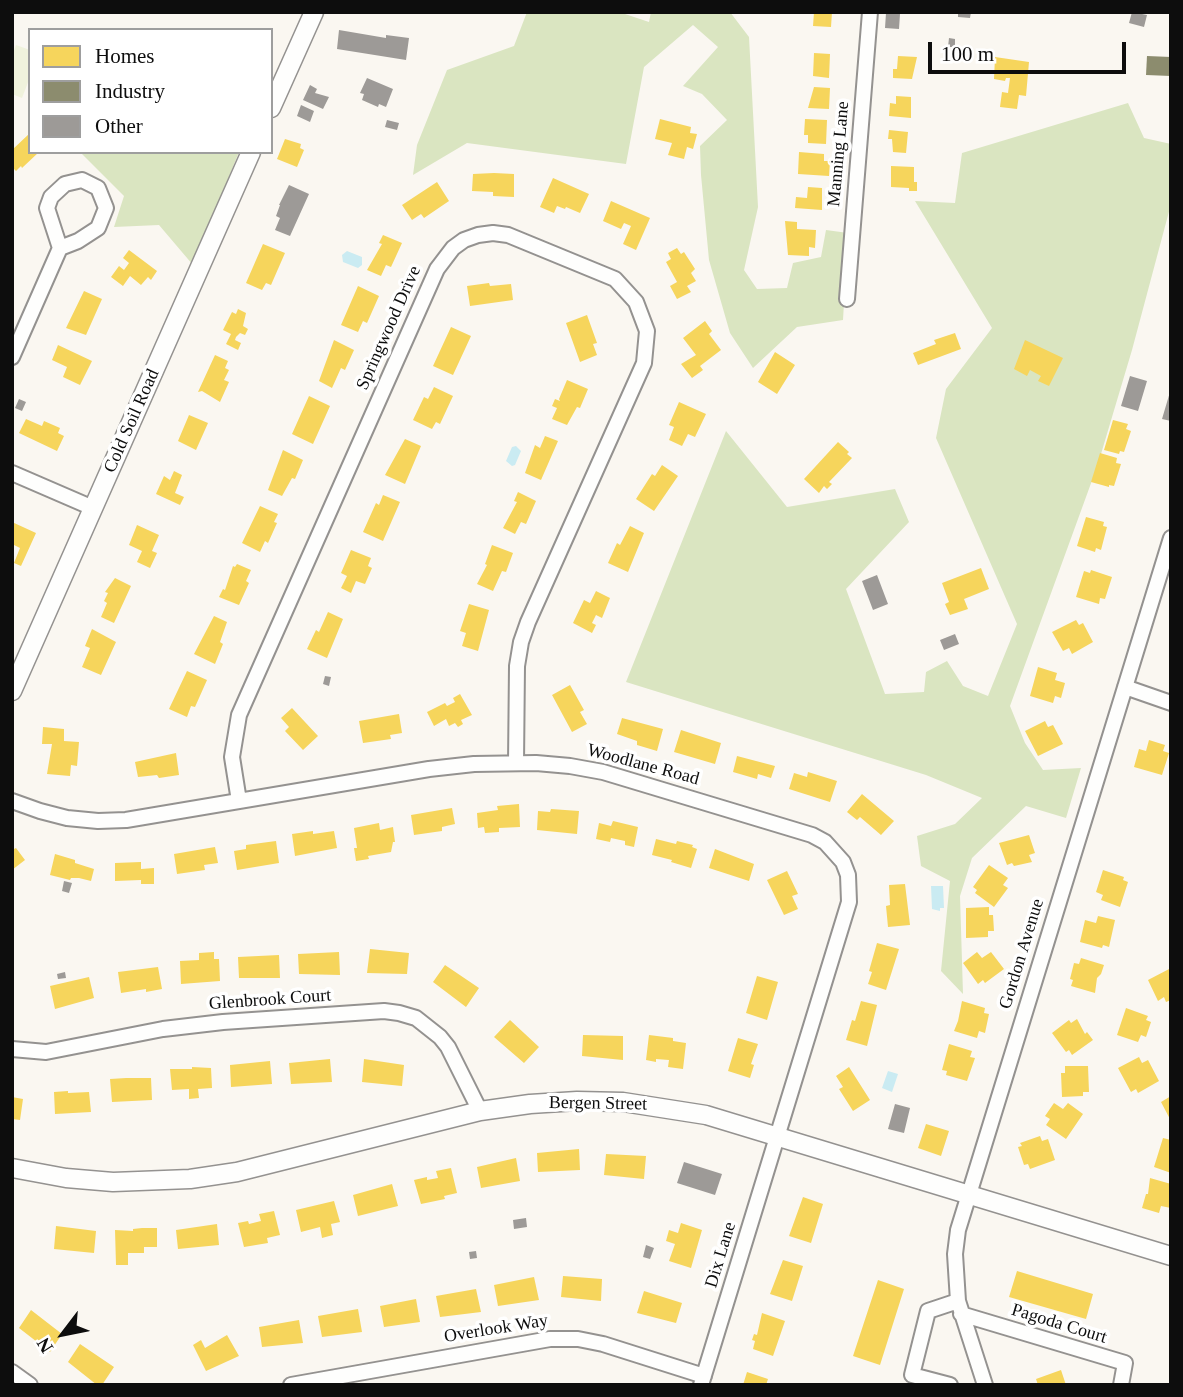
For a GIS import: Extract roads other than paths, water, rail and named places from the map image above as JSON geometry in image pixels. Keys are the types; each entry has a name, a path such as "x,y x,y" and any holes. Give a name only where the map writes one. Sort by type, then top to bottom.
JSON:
{"street":[{"path":"273,104 314,12"},
{"name":"Manning Lane","path":"847,299 870,12"},
{"name":"Cold Soil Road","path":"12,691 250,154"},
{"path":"12,357 60,248 47,208 51,197 65,184 82,180 98,188 106,208 98,228 78,242 60,248"},
{"name":"Springwood Drive","path":"239,801 232,757 239,715 437,269 453,248 464,240 494,233 508,235 615,279 636,302 647,331 644,363 521,642 517,666 516,763"},
{"path":"12,473 93,508"},
{"name":"Gordon Avenue","path":"985,1385 960,1308 955,1254 958,1230 1171,538"},
{"path":"1125,687 1171,703"},
{"name":"Woodlane Road","path":"12,801 67,818 126,820 429,769 516,763 570,766 603,772 813,835 835,851 848,875 849,902 778,1136"},
{"name":"Glenbrook Court","path":"12,1049 46,1052 151,1031 223,1022 384,1011 400,1013 416,1018 440,1037 448,1047 480,1111"},
{"name":"Bergen Street","path":"12,1168 66,1178 113,1182 190,1179 237,1172 480,1111 577,1101 623,1102 670,1107 706,1115 1171,1256"},
{"name":"Dix Lane","path":"703,1380 778,1136"},
{"path":"950,1385 912,1375 928,1311 960,1308"},
{"name":"Pagoda Court","path":"960,1308 1125,1363 1121,1385"},
{"name":"Overlook Way","path":"291,1385 550,1339 578,1339 603,1344 703,1380"},
{"path":"12,1372 30,1385"}],"water":[{"path":"347,251 362,257 362,265 358,268 343,262 342,255"},
{"path":"516,446 521,451 512,466 506,461 512,447"},
{"path":"931,886 943,886 944,908 940,908 940,911 932,909"},
{"path":"888,1071 898,1074 892,1092 882,1088"}]}
